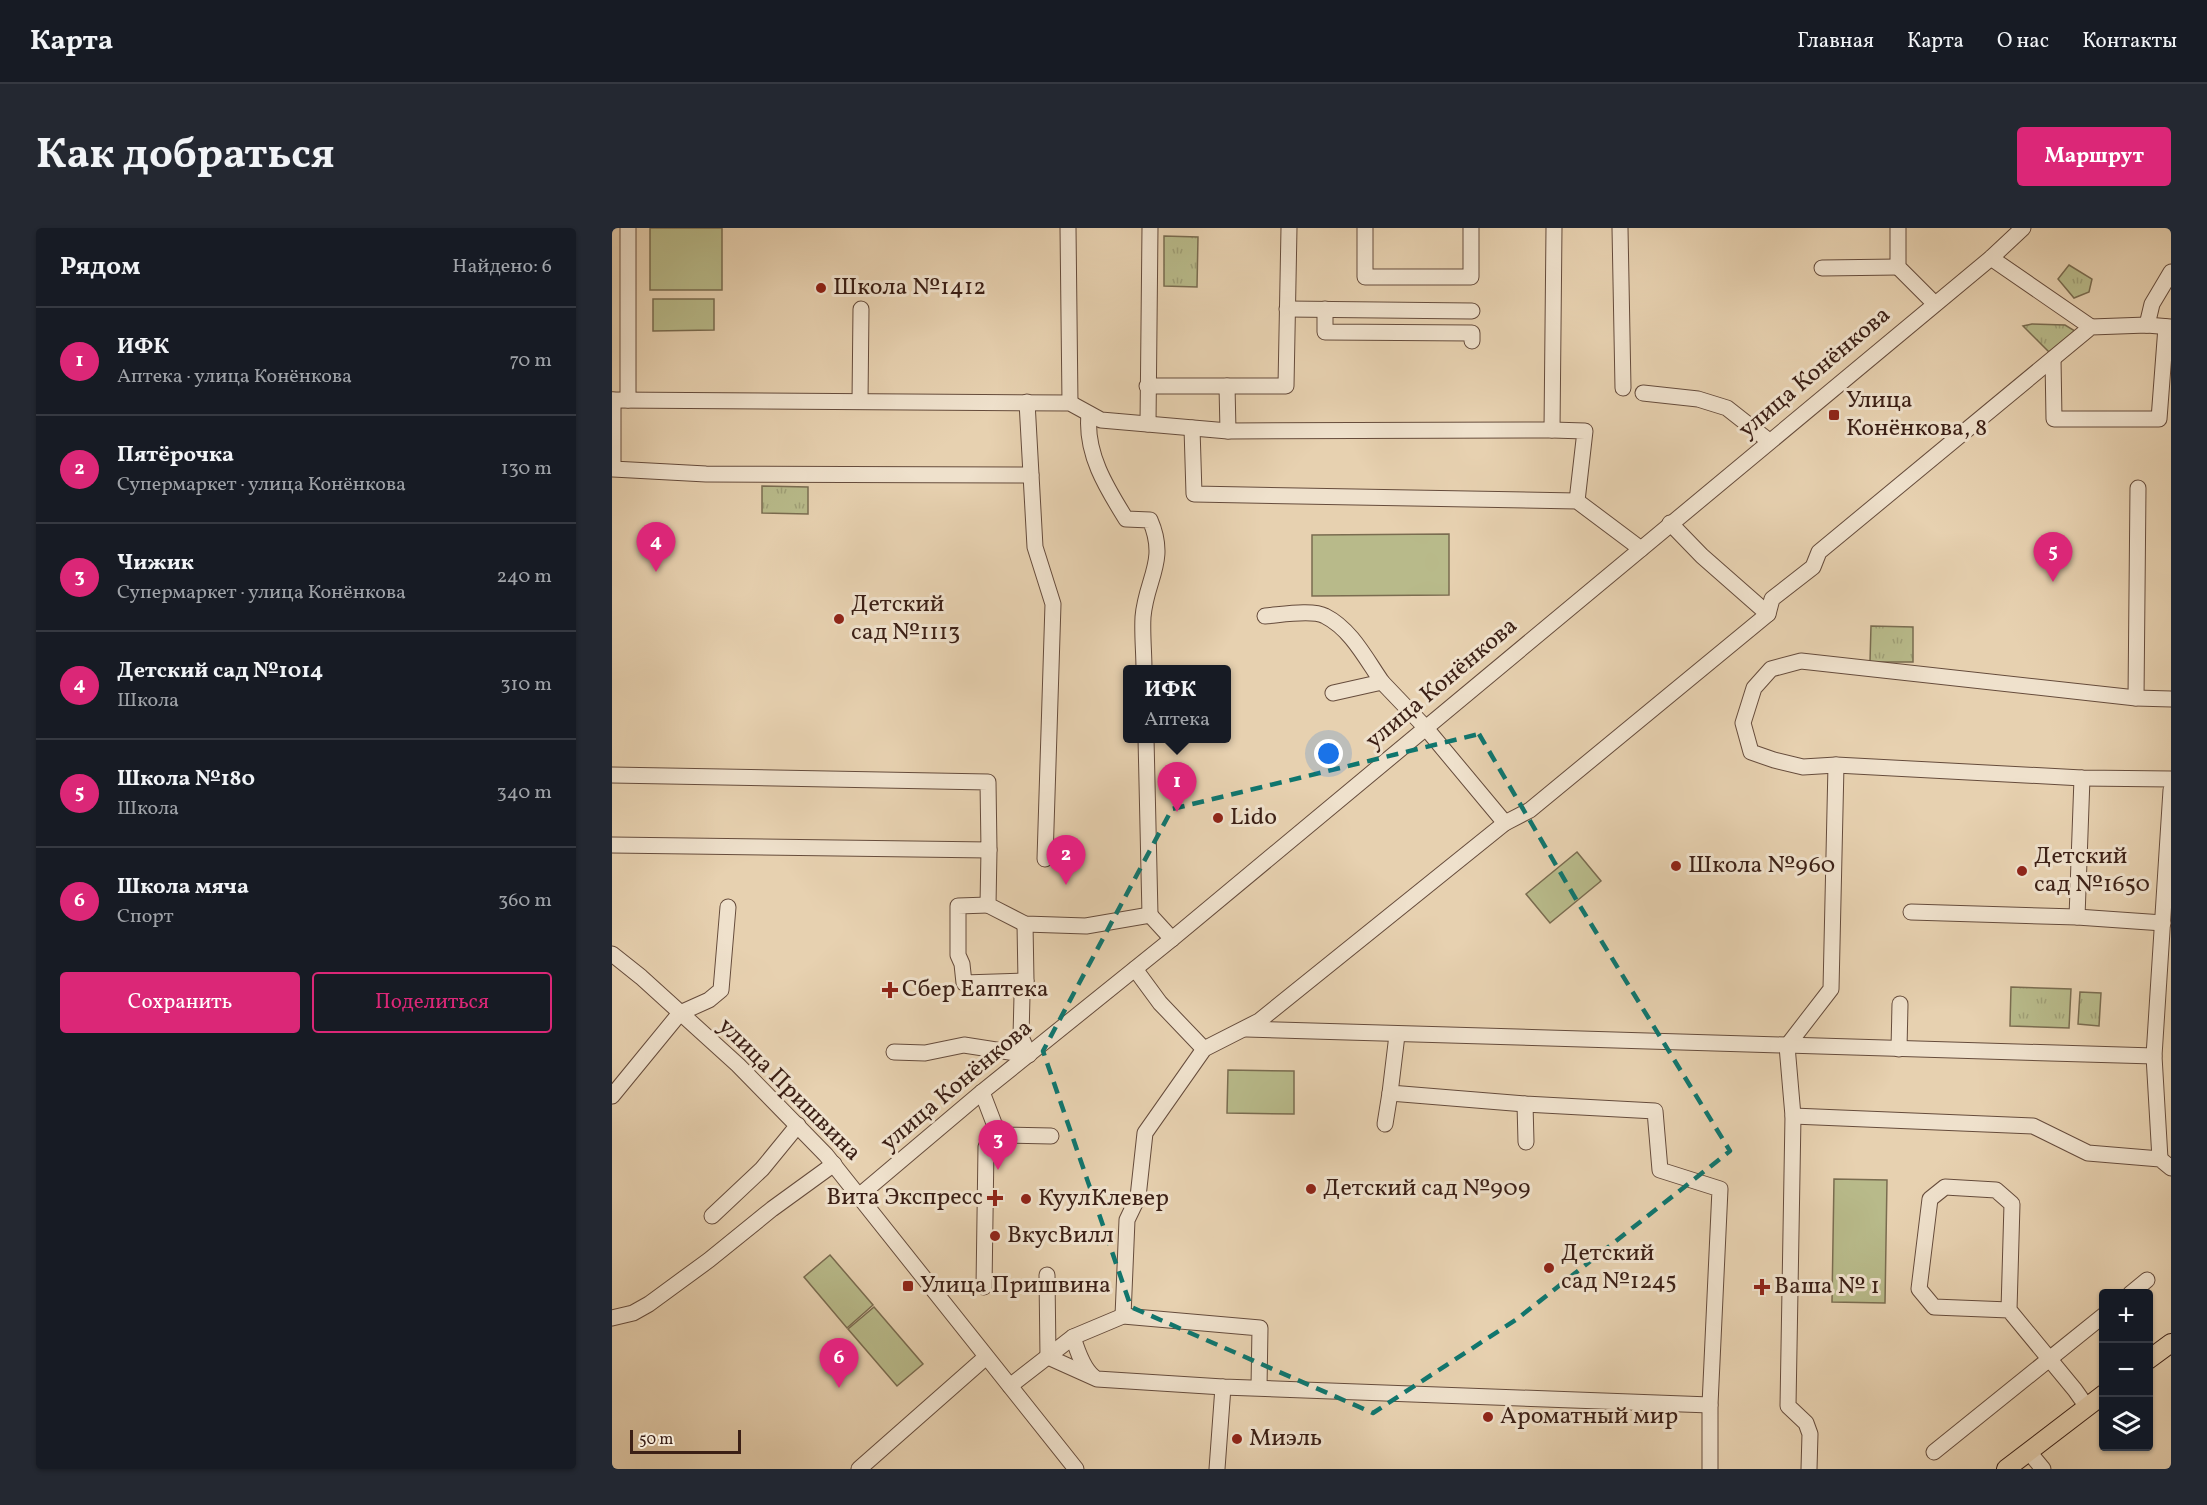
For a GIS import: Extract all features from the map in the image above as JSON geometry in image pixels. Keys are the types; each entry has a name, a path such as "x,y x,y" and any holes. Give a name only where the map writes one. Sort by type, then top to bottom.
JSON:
{"main road":[{"path":"2153,1356 2171,1343"},
{"path":"2006,1469 2099,1397"}],"street":[{"path":"627,228 613,469 706,474 1031,475"},
{"path":"1068,228 1070,403"},
{"path":"1148,424 1150,228"},
{"path":"1147,386 1286,387 1289,228"},
{"path":"1365,228 1365,277 1471,277 1471,228"},
{"path":"1552,430 1554,228"},
{"path":"1620,228 1623,388"},
{"path":"1898,228 1898,267 1934,303"},
{"name":"улица Конёнкова","path":"860,1195 982,1092 1172,939 1934,303 1991,258 2023,228"},
{"path":"1991,258 2091,327 2147,325 2168,327 2158,419 2054,419 2053,359"},
{"path":"1822,268 1898,267"},
{"path":"2147,325 2152,304 2171,272"},
{"path":"860,401 861,309"},
{"path":"1287,309 1472,311"},
{"path":"1325,309 1325,332 1472,333 1472,341"},
{"path":"1123,1316 1127,1221 1138,1197 1145,1133 1204,1049 1259,1021 1505,823 1530,810 1768,614 1772,598 1813,567 1819,552 2091,327"},
{"path":"1227,386 1228,431"},
{"path":"1643,393 1698,399 1727,408 1769,441"},
{"path":"618,400 1070,403 1101,420 1228,431 1585,431 1577,501"},
{"path":"1027,402 1035,547 1053,604 1045,859"},
{"path":"1089,414 1088,430 1101,480 1126,519 1150,520 1156,534 1158,562 1150,584 1143,617 1144,665"},
{"path":"1192,428 1194,494 1577,501 1641,549"},
{"path":"2136,698 2138,488"},
{"path":"1670,523 1702,556 1768,614"},
{"path":"1265,616 1299,613 1324,615 1349,634 1382,682 1425,727 1505,823"},
{"path":"2171,699 2136,698 1801,662 1772,669 1754,688 1743,723 1751,752 1803,768 1836,765 2082,778 2171,779"},
{"path":"1333,693 1382,682"},
{"path":"1146,743 1150,915 1172,939"},
{"path":"1809,1469 1810,1434 1806,1424 1788,1406 1793,1116 1787,1046 1831,989 1836,765"},
{"path":"612,775 988,782 988,905"},
{"path":"2077,917 2082,778"},
{"path":"1793,1116 2033,1126 2088,1153 2165,1163 2154,1056 2171,790"},
{"path":"612,845 989,850"},
{"path":"1026,981 964,982 962,964 958,955 958,906 988,905 1025,924 1086,926 1150,915"},
{"path":"612,1096 680,1013 709,1000 721,990 728,907"},
{"path":"1911,912 2077,917 2163,923"},
{"path":"1025,924 1026,981 1022,996 1021,1037 1029,1055"},
{"name":"улица Пришвина","path":"612,954 641,977 738,1065 834,1164 1077,1469"},
{"path":"1135,969 1160,1004 1204,1049"},
{"path":"1899,1049 1900,1004"},
{"path":"1245,1029 2154,1056"},
{"path":"1385,1124 1397,1035"},
{"path":"894,1052 925,1053 964,1045 1029,1055"},
{"path":"982,1092 995,1126 1008,1135 1050,1136"},
{"path":"1390,1093 1525,1104 1655,1111 1660,1170 1720,1189 1710,1405 1710,1469"},
{"path":"1525,1104 1526,1142"},
{"path":"712,1216 762,1169 798,1125"},
{"path":"984,1287 986,1147 995,1126"},
{"path":"612,1318 633,1313 713,1263 772,1209 834,1164"},
{"path":"2009,1310 1934,1307 1919,1289 1930,1198 1945,1187 1996,1190 2012,1204 2009,1310 2050,1358 2087,1407"},
{"path":"1047,1275 1048,1357"},
{"path":"2135,1289 2147,1280"},
{"path":"1010,1386 1073,1337 1123,1316 1260,1328 1259,1388"},
{"path":"1934,1452 2099,1318"},
{"path":"1073,1337 1090,1375 1096,1379"},
{"path":"860,1469 986,1357"},
{"path":"1048,1357 1096,1379 1223,1387 1710,1405"},
{"path":"1217,1469 1223,1387"},
{"path":"2029,1452 2043,1469"}],"highlighted area":[{"path":"1479,734 1580,906 1730,1151 1517,1319 1373,1413 1131,1307 1043,1051 1172,809"}],"green space":[{"path":"650,228 722,228 722,290 650,290"},
{"path":"1164,236 1198,237 1197,287 1164,286"},
{"path":"2069,265 2092,279 2089,292 2074,298 2058,279"},
{"path":"653,299 714,299 714,330 653,331"},
{"path":"2065,325 2075,331 2049,352 2023,326"},
{"path":"762,486 808,487 808,514 762,513"},
{"path":"1449,534 1449,595 1312,596 1312,535"},
{"path":"1871,626 1913,627 1913,662 1870,662"},
{"path":"1577,852 1601,881 1550,923 1526,894"},
{"path":"2011,987 2071,989 2069,1028 2010,1026"},
{"path":"2080,992 2101,993 2099,1026 2078,1024"},
{"path":"1228,1070 1294,1071 1294,1114 1227,1113"},
{"path":"1834,1179 1887,1180 1885,1303 1832,1302"},
{"path":"830,1255 873,1305 847,1328 804,1277"},
{"path":"874,1307 923,1364 897,1386 848,1329"}],"place":[{"name":"Школа №1412","path":"821,288"},
{"name":"Улица Конёнкова, 8","path":"1834,415"},
{"name":"Детский сад №1014","path":"656,572"},
{"name":"Школа №180","path":"2053,582"},
{"name":"Детский сад №1113","path":"839,619"},
{"name":"ИФК","path":"1177,812"},
{"name":"Lido","path":"1218,818"},
{"name":"Школа №960","path":"1676,866"},
{"name":"Детский сад №1650","path":"2022,871"},
{"name":"Пятёрочка","path":"1066,885"},
{"name":"Сбер Еаптека","path":"890,990"},
{"name":"Чижик","path":"998,1170"},
{"name":"Детский сад №909","path":"1311,1189"},
{"name":"Вита Экспресс","path":"995,1198"},
{"name":"КуулКлевер","path":"1026,1199"},
{"name":"ВкусВилл","path":"995,1236"},
{"name":"Детский сад №1245","path":"1549,1268"},
{"name":"Улица Пришвина","path":"908,1286"},
{"name":"Ваша № 1","path":"1762,1287"},
{"name":"Школа мяча","path":"839,1388"},
{"name":"Ароматный мир","path":"1488,1417"},
{"name":"Миэль","path":"1237,1439"}]}
